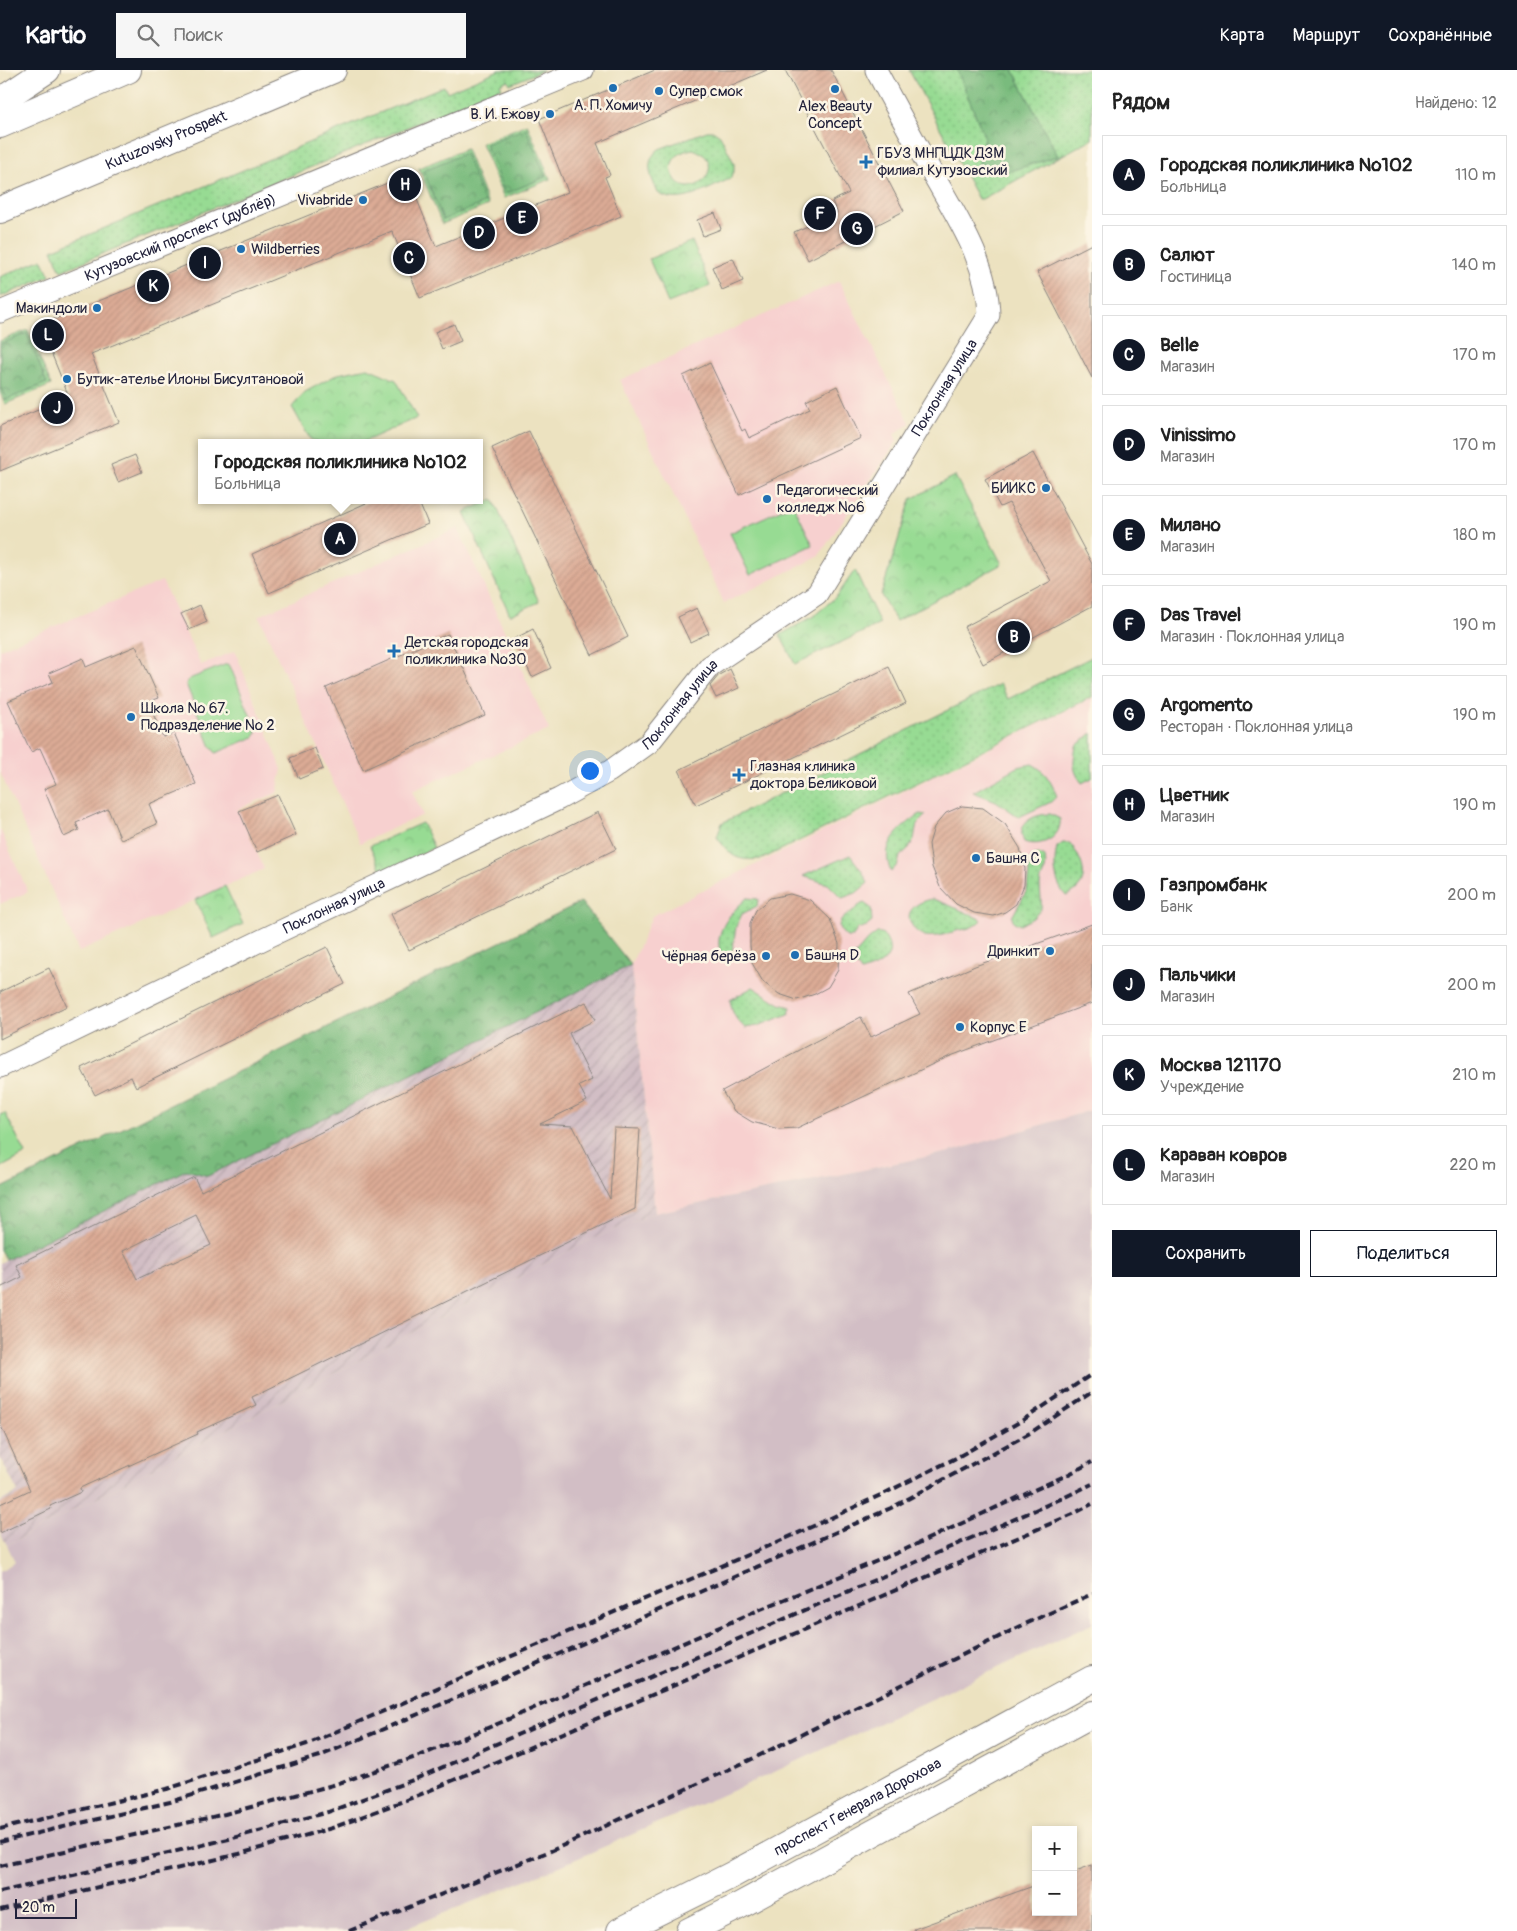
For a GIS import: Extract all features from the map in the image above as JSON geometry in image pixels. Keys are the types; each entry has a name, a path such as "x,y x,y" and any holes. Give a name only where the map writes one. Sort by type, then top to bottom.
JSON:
{"main road":[{"path":"0,101 47,70"},
{"path":"0,124 128,70"},
{"name":"Kutuzovsky Prospekt","path":"0,210 333,70"},
{"name":"проспект Генерала Дорохова","path":"620,1931 730,1876 1092,1679"},
{"name":"проспект Генерала Дорохова","path":"689,1931 1092,1714"}],"street":[{"name":"Кутузовский проспект (дублёр)","path":"0,312 583,70"},
{"name":"Поклонная улица","path":"0,1067 266,938 559,800 610,771 649,743 710,666 817,594 989,315 988,298 981,269 964,227 876,70"}],"shaded area":[{"name":"Педагогический колледж №6","path":"839,281 910,423 894,434 897,441 818,557 724,603 620,380"},
{"name":"Детская городская поликлиника №30","path":"458,528 549,730 412,791 423,815 360,843 259,616"},
{"name":"Школа № 67. Подразделение № 2","path":"162,581 201,665 235,651 282,769 277,793 238,809 264,869 79,952 0,772 0,649"},
{"path":"1092,698 1092,1110 950,1152 655,1213 631,965 652,916"},
{"path":"0,829 28,892 0,904"},
{"path":"631,965 655,1213 590,1240 7,1545 0,1533 0,1502 18,1492 0,1458 0,1263 186,1169 208,1176"},
{"path":"1092,1110 1092,1624 770,1774 560,1866 400,1931 0,1931 0,1571 15,1562 7,1545 590,1240 655,1213 950,1152"}],"green space":[{"path":"499,70 544,70 510,84 508,80 500,84 502,88 61,271 52,250 444,86 447,92"},
{"path":"909,70 1092,70 1092,139 982,199 978,199"},
{"path":"957,70 1013,70 1058,156 1010,171 977,173 984,136"},
{"path":"527,124 550,179 504,198 481,143"},
{"path":"526,128 546,177 505,194 485,144"},
{"path":"707,131 714,131 720,135 734,163 734,172 730,179 694,195 685,198 667,197 658,193 650,170 651,159 659,149","holes":["693,149 704,156 709,164 708,173 704,180 688,187 680,184 673,175 673,161 679,154"]},
{"path":"466,149 488,205 442,224 419,168"},
{"path":"465,153 485,203 443,220 423,170"},
{"path":"692,241 710,286 668,303 649,259"},
{"path":"42,259 50,276 0,297 0,277"},
{"path":"28,330 51,385 5,404 0,392 0,341"},
{"path":"27,333 47,383 6,400 0,386 0,344"},
{"path":"368,368 396,380 417,418 370,439 310,439 292,407 305,392 338,374"},
{"path":"955,476 1002,564 896,621 881,595 911,499"},
{"path":"493,499 539,602 510,615 464,512"},
{"path":"793,504 813,545 750,575 730,533"},
{"path":"855,570 880,624 795,664 780,635 814,616 837,596"},
{"path":"1092,657 1092,697 762,859 735,857 717,837 722,823 1000,684 1008,699"},
{"path":"227,664 230,666 257,732 254,737 216,753 211,747 186,684 189,679"},
{"path":"1092,733 1092,778 1082,783 1076,774 1074,766 1076,746"},
{"path":"1032,764 1048,777 1053,786 1057,796 1051,802 1019,817 996,801 973,792 1018,767"},
{"path":"920,814 926,815 917,824 914,839 909,848 900,856 898,864 891,872 888,862 889,845 905,825"},
{"path":"1050,814 1060,819 1060,826 1054,836 1037,844 1024,842 1022,830 1024,825 1032,818"},
{"path":"422,823 434,848 382,872 370,846"},
{"path":"1063,843 1070,843 1079,858 1083,873 1083,880 1080,886 1066,896 1059,885 1055,867 1057,847"},
{"path":"1039,854 1045,857 1046,862 1040,885 1041,909 1033,918 1020,925 1014,922 1012,917 1027,890 1030,860 1034,855"},
{"path":"850,855 868,883 856,893 842,898 828,884 803,876"},
{"path":"225,886 243,924 213,938 195,900"},
{"path":"747,898 758,899 757,906 742,914 736,927 731,958 724,960 720,951 720,934 728,918"},
{"path":"932,899 981,920 970,928 945,934 925,936 917,932 913,927 909,916 916,905"},
{"path":"581,902 631,965 208,1176 186,1170 6,1260 0,1250 0,1189"},
{"path":"864,903 871,908 872,922 867,926 857,929 853,937 847,937 840,930 841,921"},
{"path":"877,933 882,933 887,941 889,954 882,963 861,972 856,964 855,955"},
{"path":"753,987 780,1004 791,1007 789,1014 758,1026 745,1028 734,1016 730,1000"},
{"path":"5,1113 26,1154 0,1168 0,1115"}],"building":[{"path":"655,70 767,70 597,143 610,175 605,177 621,216 420,298 392,231 91,354 119,422 0,471 0,426 69,397 40,325 407,175 436,246 568,192 539,119"},
{"path":"785,70 831,70 904,211 808,260 794,232 837,213 832,201 849,193"},
{"path":"715,213 721,229 703,236 697,220"},
{"path":"1092,244 1092,378 1037,272"},
{"path":"733,258 743,281 722,290 712,267"},
{"path":"454,324 461,341 442,349 435,332"},
{"path":"710,363 742,431 745,429 749,438 810,409 806,401 837,386 861,438 739,495 683,376"},
{"path":"529,431 628,637 592,655 492,448"},
{"path":"1033,453 1092,564 1092,606 983,664 964,627 1051,581 1009,503 1000,507 985,479"},
{"path":"135,455 142,472 118,482 111,465"},
{"path":"364,504 420,504 428,524 269,593 252,554"},
{"path":"200,605 207,622 189,630 181,614"},
{"path":"697,608 709,633 690,642 678,617"},
{"path":"533,629 551,668 532,677 514,639"},
{"path":"448,634 485,715 363,770 326,688"},
{"path":"136,646 159,698 148,702 163,737 174,733 196,784 149,804 157,824 121,840 108,809 76,823 79,830 64,837 44,789 56,784 40,748 31,752 8,701 53,682 49,673 83,658 86,667"},
{"path":"889,667 906,703 696,805 679,770"},
{"path":"730,669 739,688 716,698 710,686 719,675"},
{"path":"315,748 323,769 299,779 290,758"},
{"path":"278,795 296,835 257,852 239,811"},
{"name":"Башня C","path":"962,806 983,808 1005,824 1020,848 1025,869 1024,885 1016,904 1005,912 994,916 974,913 956,904 940,887 932,867 929,844 934,827 946,813"},
{"path":"598,812 616,849 409,950 391,914"},
{"name":"Башня D","path":"790,894 810,900 830,919 839,944 838,970 828,987 797,1000 779,994 763,982 752,963 750,946 750,923 756,910 770,898"},
{"name":"Корпус E","path":"1092,924 1092,1003 948,1057 797,1128 779,1129 752,1122 734,1111 722,1091 861,1017 871,1037 920,1014 909,994 975,966"},
{"path":"327,947 345,984 136,1087 131,1077 95,1095 81,1068"},
{"path":"49,968 67,1006 0,1039 0,992"},
{"path":"586,1002 595,1020 569,1033 592,1080 579,1086 587,1101 540,1124 573,1126 610,1199 614,1128 640,1129 635,1209 252,1397 256,1405 80,1488 81,1492 50,1506 51,1509 0,1533 0,1504 30,1490 0,1424 0,1288 22,1277 16,1265 194,1177 201,1191","holes":["196,1215 211,1245 137,1279 123,1251"]},
{"path":"1092,1865 1092,1931 915,1931 914,1929 1032,1886 1032,1916 1077,1916 1077,1871"}],"railway":[{"path":"0,1829 167,1789 307,1744 796,1534 885,1493 956,1458 1023,1420 1092,1374"},
{"path":"0,1842 170,1802 320,1756 529,1667 891,1508 1030,1433 1092,1392"},
{"path":"0,1866 225,1814 333,1785 419,1756 502,1722 761,1609 906,1549 1092,1462"},
{"path":"0,1892 233,1838 328,1812 413,1780 1092,1484"},
{"path":"0,1910 239,1854 332,1828 419,1795 1073,1514 1092,1504"},
{"path":"349,1931 553,1850 754,1758 1023,1625 1092,1594"}],"place":[{"name":"А. П. Хомичу","path":"613,88"},
{"name":"Alex Beauty Concept","path":"835,89"},
{"name":"Супер смок","path":"659,91"},
{"name":"В. И. Ежову","path":"550,114"},
{"name":"ГБУЗ МНПЦДК ДЗМ филиал Кутузовский","path":"866,162"},
{"name":"Цветник","path":"405,185"},
{"name":"Vivabride","path":"363,200"},
{"name":"Das Travel","path":"820,214"},
{"name":"Милано","path":"522,218"},
{"name":"Argomento","path":"857,229"},
{"name":"Vinissimo","path":"479,233"},
{"name":"Wildberries","path":"241,249"},
{"name":"Belle","path":"409,258"},
{"name":"Газпромбанк","path":"205,263"},
{"name":"Москва 121170","path":"153,286"},
{"name":"Макиндоли","path":"97,308"},
{"name":"Караван ковров","path":"48,335"},
{"name":"Бутик-ателье Илоны Бисултановой","path":"67,379"},
{"name":"Пальчики","path":"57,408"},
{"name":"БИИКС","path":"1046,488"},
{"name":"Педагогический колледж №6","path":"767,499"},
{"name":"Городская поликлиника №102","path":"340,539"},
{"name":"Салют","path":"1014,637"},
{"name":"Детская городская поликлиника №30","path":"394,651"},
{"name":"Школа № 67. Подразделение № 2","path":"131,717"},
{"name":"Глазная клиника доктора Беликовой","path":"739,775"},
{"name":"Башня C","path":"976,858"},
{"name":"Дринкит","path":"1050,951"},
{"name":"Башня D","path":"795,955"},
{"name":"Чёрная берёза","path":"766,956"},
{"name":"Корпус E","path":"960,1027"}]}
